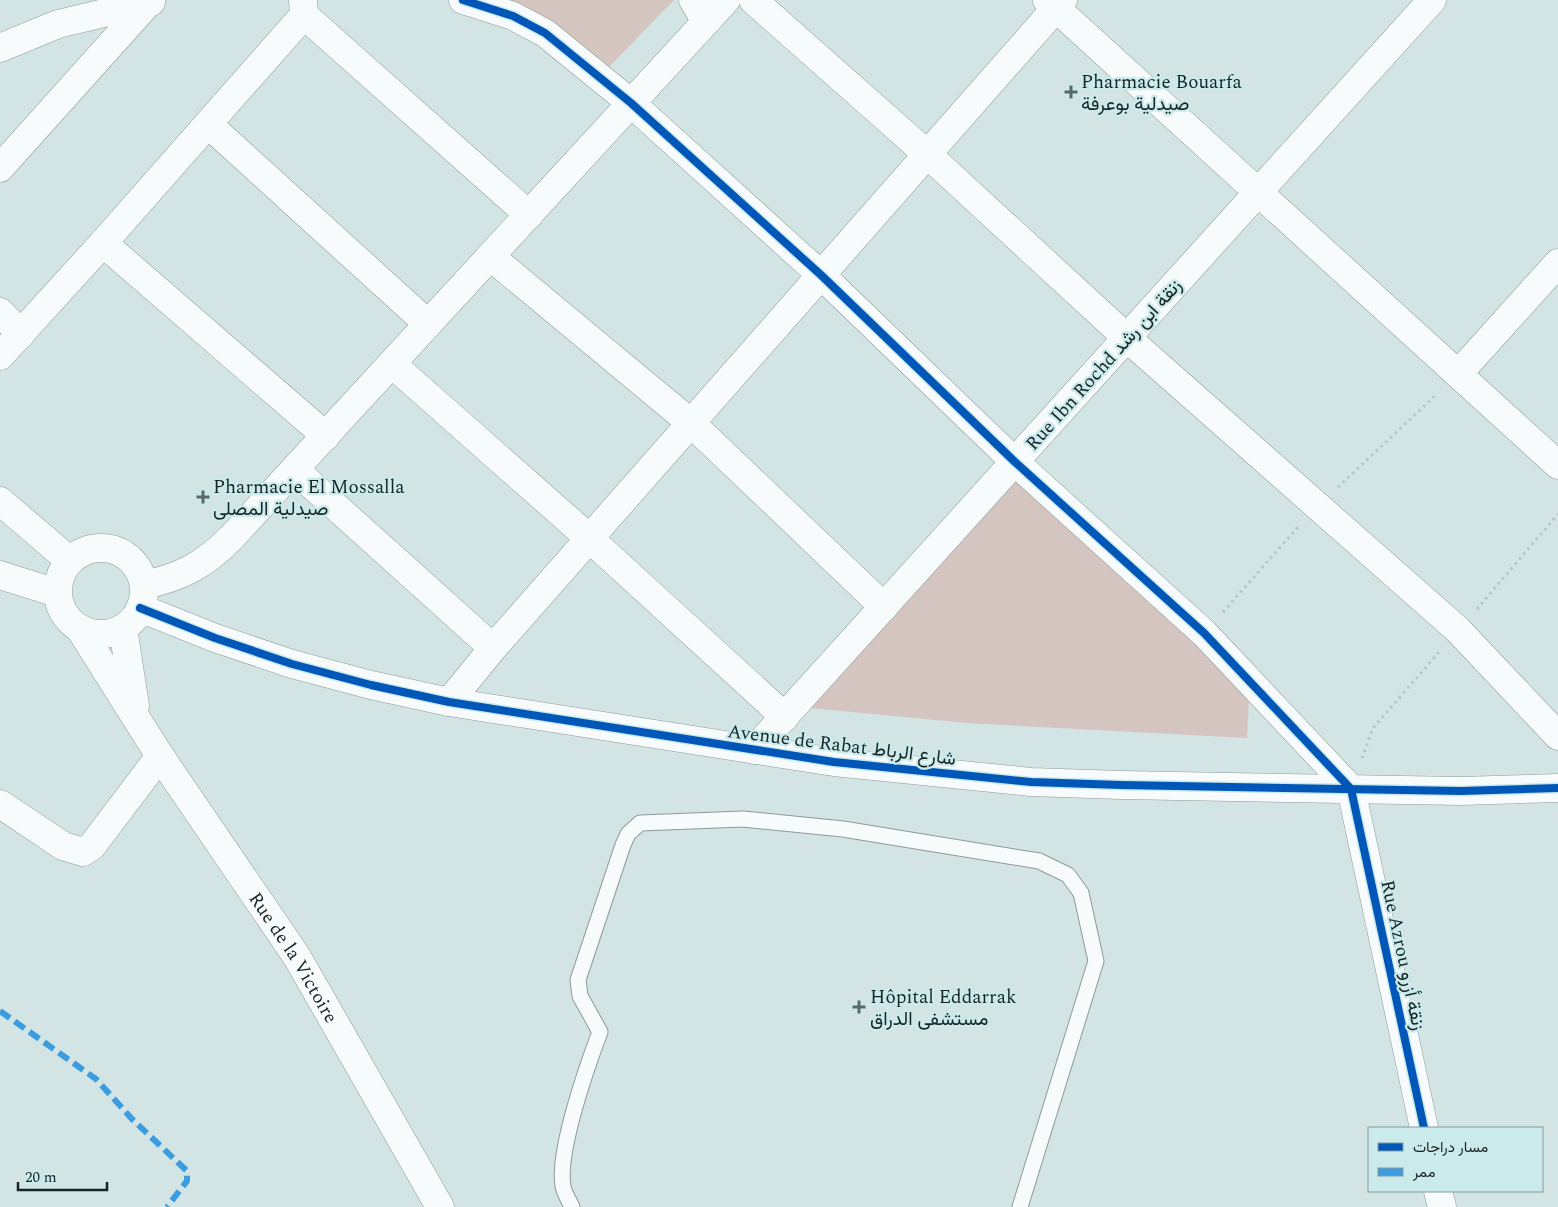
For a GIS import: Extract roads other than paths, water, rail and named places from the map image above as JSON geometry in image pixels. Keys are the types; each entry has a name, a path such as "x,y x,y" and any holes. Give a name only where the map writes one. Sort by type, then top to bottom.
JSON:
{"street":[{"path":"463,0 513,16 545,33 631,103 821,275 1015,462 1204,633 1351,789"},
{"path":"137,715 136,607 140,572 132,561 120,552 108,548 94,548 80,552 70,560 60,575 57,593 60,607 69,620 80,629 94,633 109,633 136,607 169,580 193,570 214,556 631,103 700,11 726,0"},
{"path":"754,0 927,154 1127,338 1458,630 1558,736"},
{"path":"0,48 58,24 155,1"},
{"path":"0,168 155,1"},
{"path":"449,702 493,648 927,154 1055,3 1258,192 1558,465"},
{"name":"Rue Ibn Rochd زنقة ابن رشد","path":"754,750 1258,192 1421,4"},
{"path":"0,356 208,125 304,8 529,215"},
{"path":"208,125 428,324"},
{"path":"103,243 326,436"},
{"path":"490,257 691,423 884,607"},
{"path":"1458,374 1558,263"},
{"path":"0,312 21,334"},
{"path":"392,364 590,538 785,717"},
{"path":"295,470 493,648"},
{"path":"0,501 70,560"},
{"path":"0,575 57,593"},
{"name":"Avenue de Rabat شارع الرباط","path":"136,607 215,638 292,664 449,702 754,750 934,774 1031,782 1351,789 1461,790 1558,788"},
{"name":"Rue de la Victoire","path":"80,629 137,715 160,756 297,957 440,1207"},
{"path":"0,804 63,846 83,852 92,846 160,756"},
{"name":"Rue Azrou زنقة أزرو","path":"1351,789 1424,1127"},
{"path":"1438,1192 1442,1207"}],"lane":[{"path":"572,1207 563,1186 563,1159 588,1064 600,1032 580,996 578,980 622,845 628,834 640,823 743,819 843,829 1039,861 1068,875 1081,892 1096,960 1020,1207"}],"place":[{"name":"Pharmacie Bouarfa صيدلية بوعرفة","path":"1071,92"},
{"name":"Pharmacie El Mossalla صيدلية المصلى","path":"203,497"},
{"name":"Hôpital Eddarrak مستشفى الدراق","path":"859,1007"}]}
